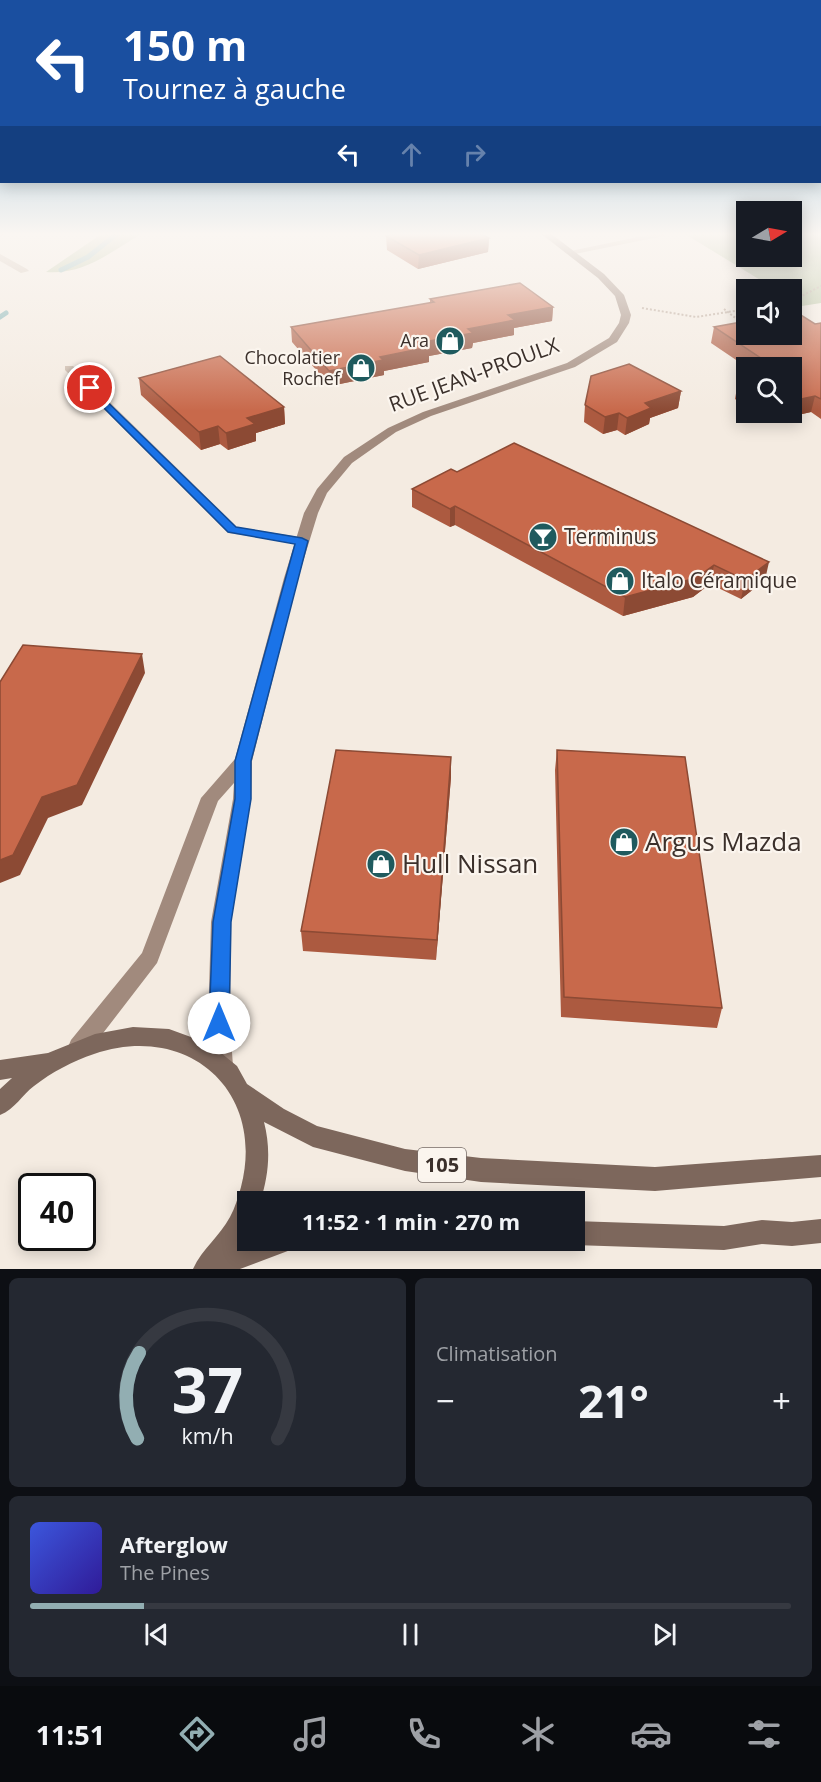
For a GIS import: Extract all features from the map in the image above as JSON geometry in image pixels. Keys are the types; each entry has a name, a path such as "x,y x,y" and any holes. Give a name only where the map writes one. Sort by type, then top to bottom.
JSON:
{"main road":[{"name":"105","path":"0,1104 13,1088 49,1061 79,1047 111,1038 142,1036 171,1040 199,1050 222,1066 244,1093 276,1117 313,1136 405,1160 481,1170 655,1179 821,1166"},
{"name":"105","path":"0,1070 49,1061"},
{"name":"105","path":"244,1093 257,1133 256,1179 252,1191"},
{"name":"105","path":"206,1269 237,1229"},
{"path":"585,1233 724,1238 762,1232 792,1234 821,1231"},
{"name":"105","path":"206,1269 255,1251"}],"street":[{"name":"RUE JEAN-PROULX","path":"222,1066 219,1023 221,932 228,870 243,799 243,761 302,541 321,492 348,460 377,439 427,414 571,365 613,340 624,323 626,315 621,300 615,292"},
{"name":"RUE JEAN-PROULX","path":"79,1047 150,957 210,798 243,761"}],"lane":[{"path":"69,368 233,530 302,541"}],"path":[{"path":"641,308 696,317 736,310"},
{"path":"724,311 736,319"}],"green space":[{"path":"802,292 821,292 821,303 802,306"}],"building":[{"path":"468,292 533,292 553,307 508,315 515,320 468,329 473,333 424,342 429,347 380,357 383,360 329,371 291,327 434,302 430,299"},
{"path":"802,316 815,324 821,323 821,399 815,396 802,399 802,357 759,357 741,345 802,345"},
{"path":"736,323 736,342 714,327"},
{"path":"220,356 284,407 247,418 255,424 226,433 218,426 199,432 139,378"},
{"path":"629,364 681,391 645,403 651,408 627,418 619,413 605,417 585,405 591,376"},
{"path":"514,443 769,562 745,580 714,565 696,578 625,597 455,506 450,509 412,489 451,469 457,472"},
{"path":"23,645 142,654 77,785 42,797 13,855 0,860 0,682"},
{"name":"Hull Nissan","path":"336,750 451,757 437,940 301,931"},
{"name":"Argus Mazda","path":"557,750 685,757 722,1008 564,997"}],"waterway":[{"path":"0,317 6,313"}],"place":[{"name":"Ara","path":"450,341"},
{"name":"Chocolatier Rochef","path":"361,368"},
{"name":"Terminus","path":"543,537"},
{"name":"Italo Céramique","path":"620,581"},
{"name":"Argus Mazda","path":"624,842"},
{"name":"Hull Nissan","path":"381,864"}],"route":[{"path":"90,388 233,530 302,541 243,761 243,799 228,870 222,922 219,1023"}]}
